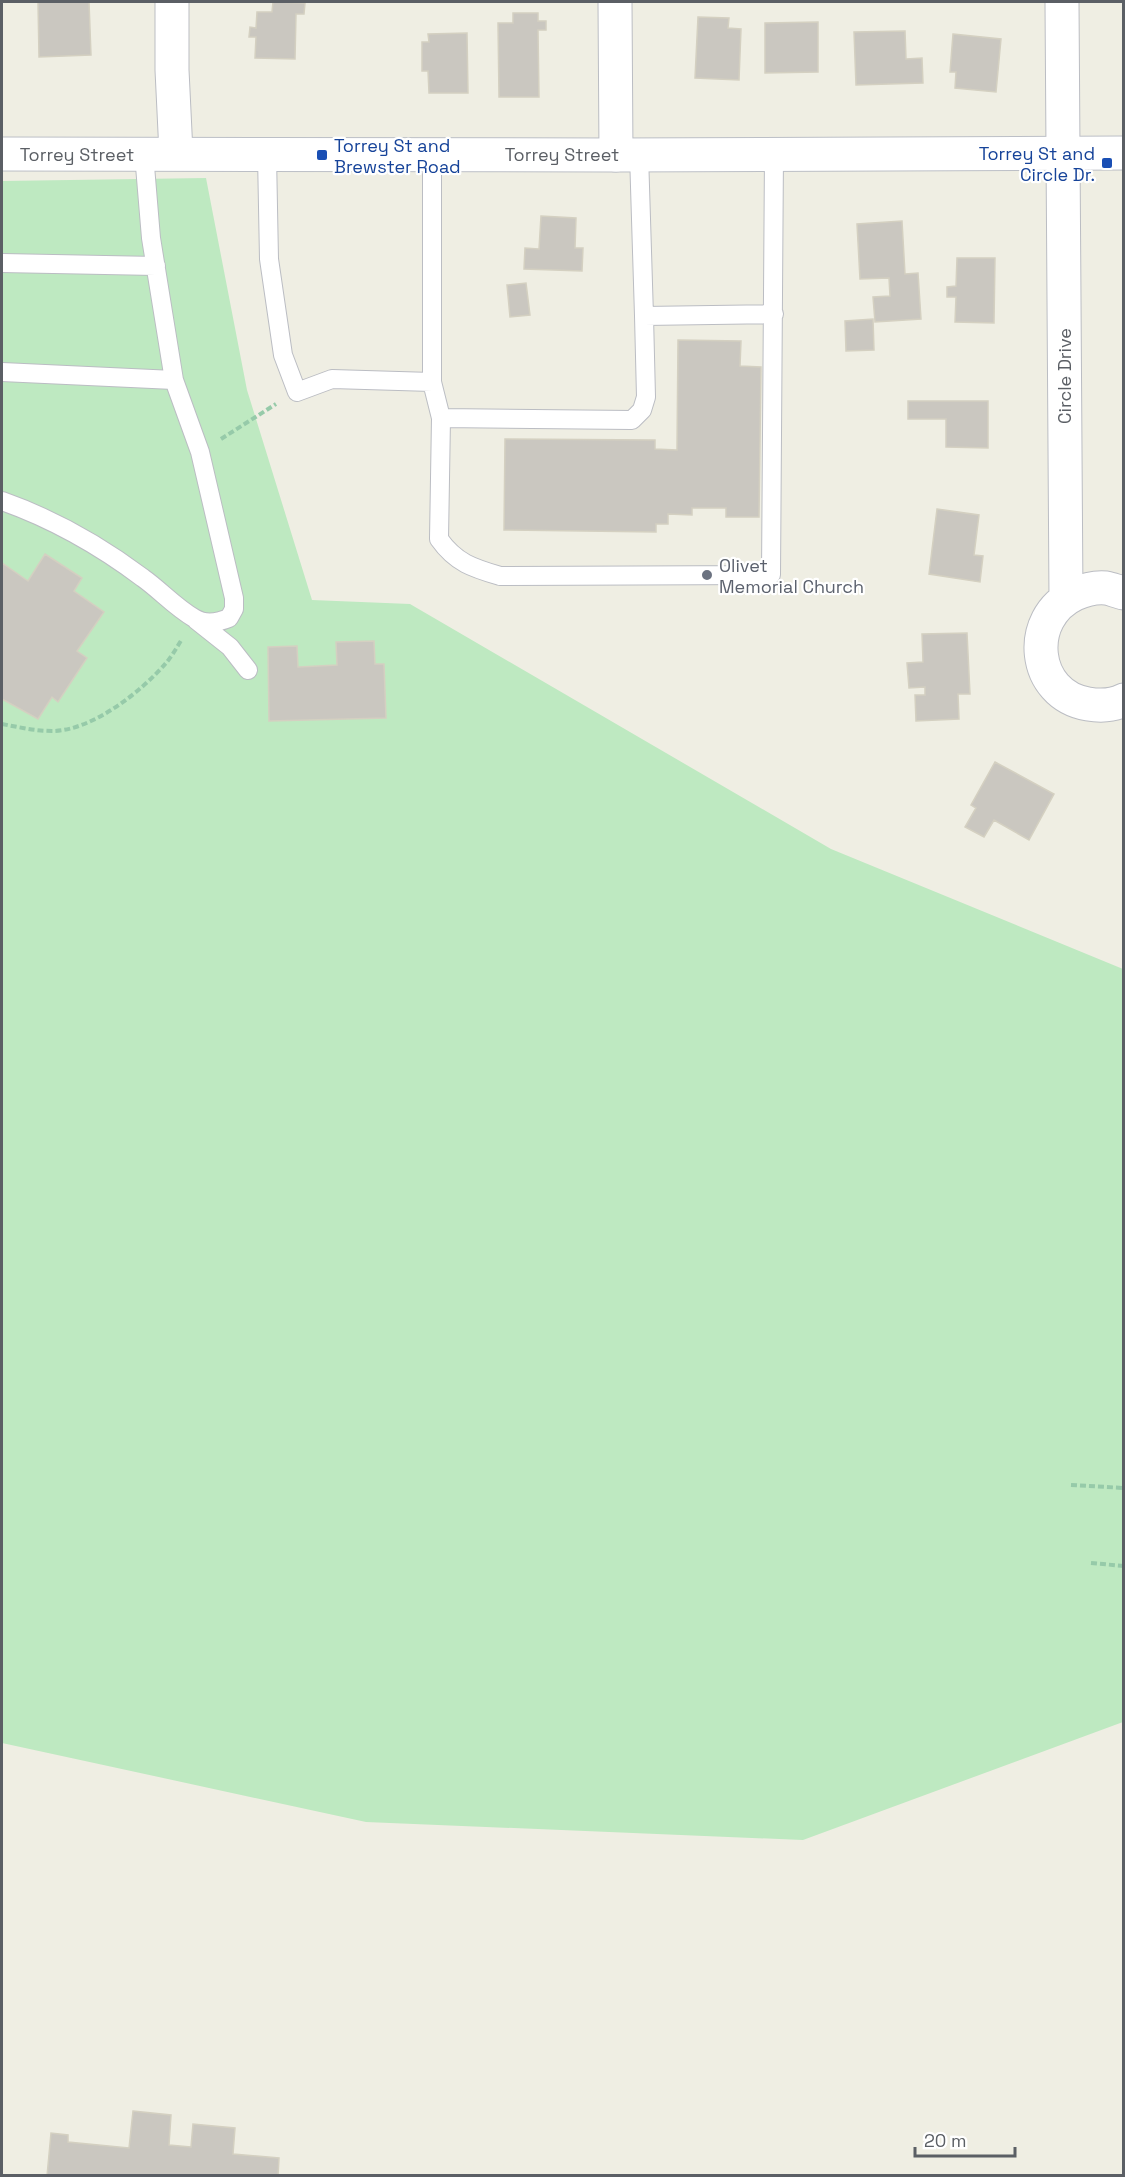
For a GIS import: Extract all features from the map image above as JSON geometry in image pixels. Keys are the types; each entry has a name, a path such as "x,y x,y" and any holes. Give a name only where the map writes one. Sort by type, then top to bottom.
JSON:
{"street":[{"path":"160,154 172,70 172,2"},
{"path":"615,2 627,154"},
{"name":"Circle Drive","path":"1062,2 1066,598"},
{"name":"Torrey Street","path":"2,154 1124,153"},
{"path":"1124,593 1105,588 1084,590 1066,598 1052,611 1043,627 1040,646 1043,664 1051,681 1064,695 1081,703 1100,706 1124,700"}],"lane":[{"path":"432,153 432,382 441,418 439,539 449,553 472,567 500,576 771,575 774,154"},
{"path":"160,154 156,266 174,380 201,452 234,598 234,609 229,618 209,623 194,619"},
{"path":"441,418 632,420 642,411 646,398 644,316 627,154"},
{"path":"267,155 269,259 283,355 297,392 332,379 432,382"},
{"path":"2,263 156,266"},
{"path":"644,316 774,314"},
{"path":"2,372 174,380"},
{"path":"2,501 52,521 87,539 143,578 230,647 248,670"}],"path":[{"path":"201,452 297,392"},
{"path":"2,724 30,730 54,731 81,724 108,711 140,690 168,662 194,619"},
{"path":"1071,1485 1124,1488"},
{"path":"1091,1563 1124,1566"}],"green space":[{"path":"206,178 247,390 312,600 410,604 831,849 1123,969 1123,1722 803,1840 366,1822 2,1743 2,181"}],"building":[{"path":"38,2 89,2 91,55 39,57"},
{"path":"273,2 305,3 304,14 296,14 295,59 255,58 256,37 249,37 250,27 256,28 257,12 272,12"},
{"path":"513,13 538,13 538,21 546,21 546,30 538,30 539,97 499,97 498,23 513,23"},
{"path":"698,17 729,18 728,28 741,29 739,80 695,78"},
{"path":"818,22 818,72 765,73 765,23"},
{"path":"905,31 906,59 922,58 923,83 856,85 854,32"},
{"path":"467,33 468,93 429,93 428,71 422,71 422,42 429,42 428,34"},
{"path":"953,34 1001,39 996,92 955,88 956,72 950,72"},
{"path":"541,216 576,218 575,248 583,248 582,271 524,269 525,248 539,249"},
{"path":"902,221 905,274 918,273 921,319 875,322 873,297 890,296 889,278 860,279 857,224"},
{"path":"957,258 995,258 994,323 955,322 956,297 947,297 947,287 956,286"},
{"path":"526,283 530,315 510,317 507,285"},
{"path":"873,319 874,350 846,351 845,321"},
{"path":"678,340 741,341 740,366 761,367 759,517 726,517 726,508 692,508 692,515 668,514 668,524 656,524 656,532 504,530 505,439 655,440 655,449 677,450"},
{"path":"908,401 988,401 988,448 946,447 946,419 908,419"},
{"path":"937,509 979,515 974,555 983,556 980,582 929,574"},
{"path":"45,554 82,578 74,591 104,612 77,651 87,658 58,702 52,697 38,719 2,699 2,563 28,581"},
{"path":"967,633 970,694 958,694 959,719 916,721 915,695 925,695 925,687 909,688 907,663 923,662 922,634"},
{"path":"374,641 375,664 384,664 386,718 269,721 268,647 297,646 298,667 337,665 336,642"},
{"path":"995,762 1054,794 1029,840 994,820 984,837 965,827 976,808 971,805"},
{"path":"133,2111 171,2115 169,2145 191,2147 193,2124 235,2128 233,2154 279,2158 278,2176 47,2176 51,2133 68,2135 68,2142 129,2148"}],"place":[{"name":"Torrey St and Brewster Road","path":"322,155"},
{"name":"Torrey St and Circle Dr.","path":"1107,163"},
{"name":"Olivet Memorial Church","path":"707,575"}]}
